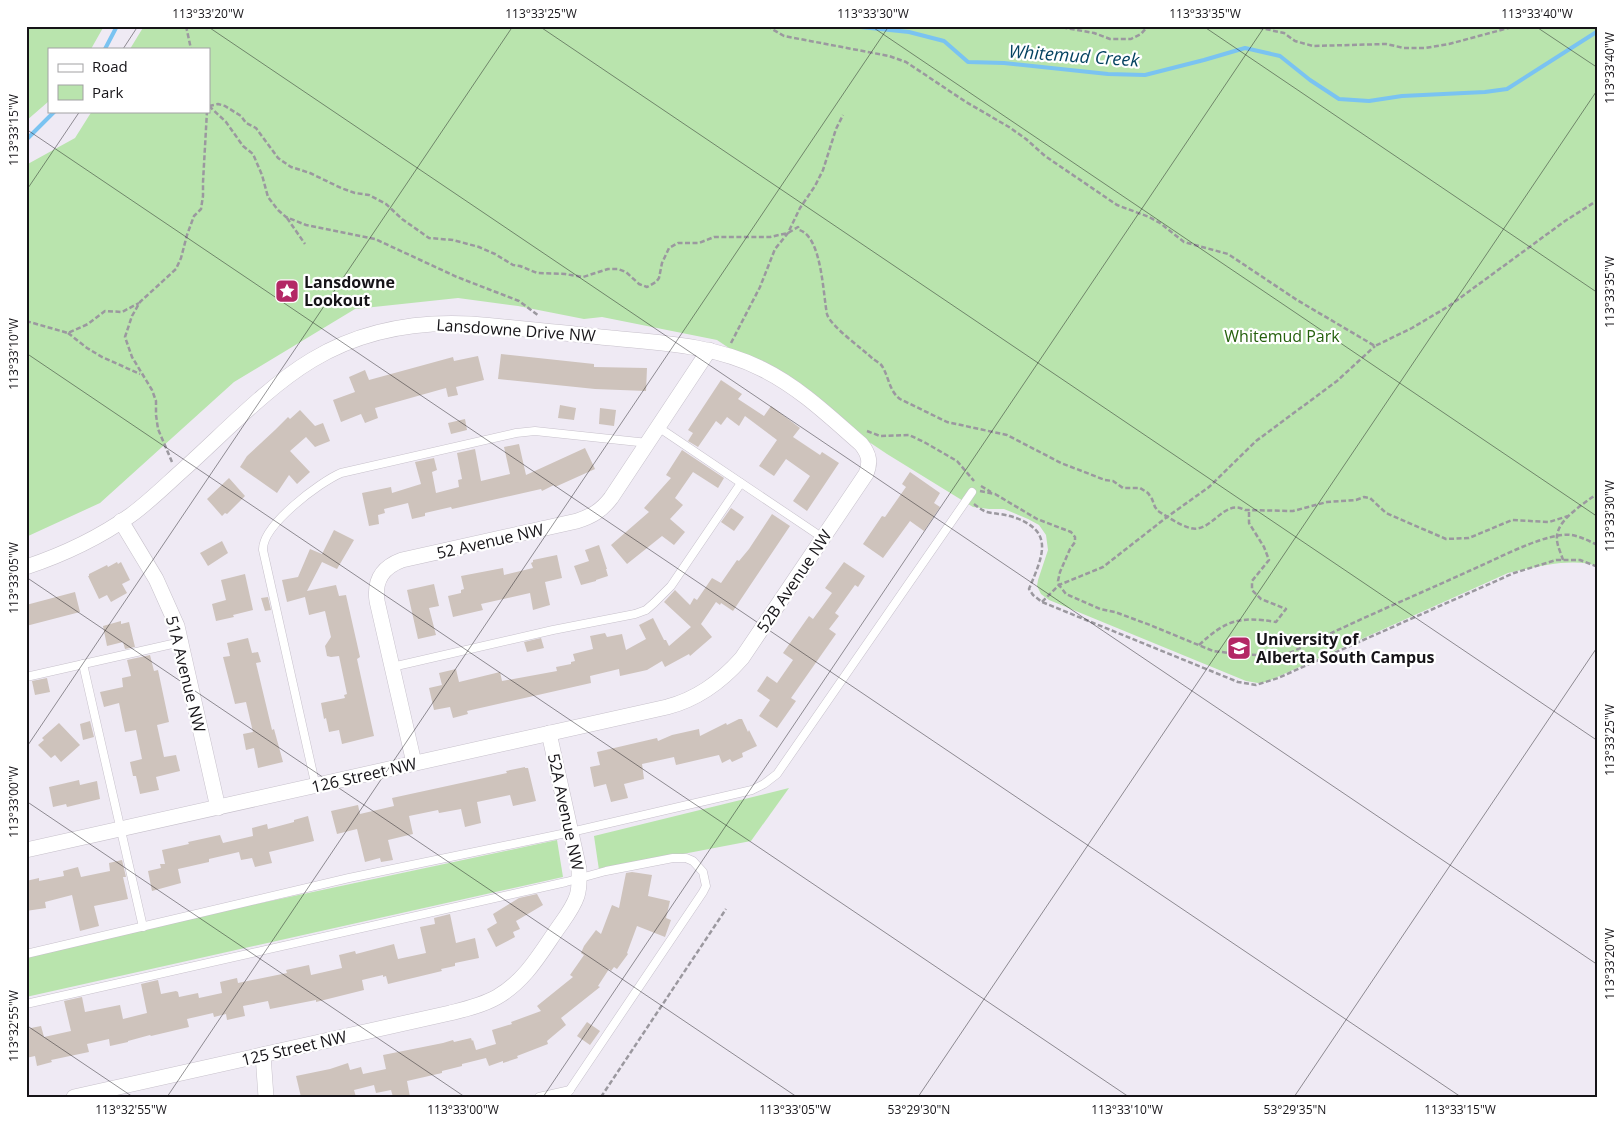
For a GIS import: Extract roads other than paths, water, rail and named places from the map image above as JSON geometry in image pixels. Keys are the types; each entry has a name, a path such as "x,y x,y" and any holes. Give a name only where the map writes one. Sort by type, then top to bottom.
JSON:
{"street":[{"name":"Lansdowne Drive NW","path":"26,567 63,552 121,521 142,506 295,371 328,351 359,338 394,328 439,323 471,324 674,344 725,354 782,380 861,444 868,454"},
{"name":"52 Avenue NW","path":"414,763 376,595 378,581 384,570 402,560 577,522 593,516 611,498 709,350"},
{"name":"52B Avenue NW","path":"700,694 717,683 742,658 866,474 869,466 868,454"},
{"name":"51A Avenue NW","path":"121,521 164,595 177,626 218,808"},
{"name":"126 Street NW","path":"26,850 316,787 678,704 700,694"},
{"name":"52A Avenue NW","path":"509,988 534,964 574,904 579,888 580,879 571,832 549,733"},
{"name":"125 Street NW","path":"74,1097 475,1006 499,996 509,988"},
{"path":"263,1054 266,1097"}],"lane":[{"path":"658,427 823,538"},
{"path":"316,787 263,550 265,540 272,527 310,492 327,479 341,473 516,433 536,431 648,443"},
{"path":"392,667 553,630 622,617 646,610 663,596 671,586 741,483"},
{"path":"26,954 349,878 571,832 752,790 777,774 969,496"},
{"path":"26,677 181,642"},
{"path":"84,664 143,928"},
{"path":"26,1004 580,879 606,870 673,858 686,858 693,861 703,872 706,886 698,902 568,1094 540,1097"}],"waterway":[{"name":"Whitemud Creek","path":"106,48 117,26"},
{"name":"Whitemud Creek","path":"851,26 909,32 944,41 968,62 1004,63 1108,74 1145,75 1245,48 1280,56 1310,80 1339,99 1369,101 1402,96 1485,92 1507,89 1598,31"},
{"name":"Whitemud Creek","path":"26,140 54,112"}],"place":[{"name":"Lansdowne Lookout","path":"287,291"},
{"name":"University of Alberta South Campus","path":"1239,648"}],"park label":[{"name":"Whitemud Park","path":"1282,336"}]}
